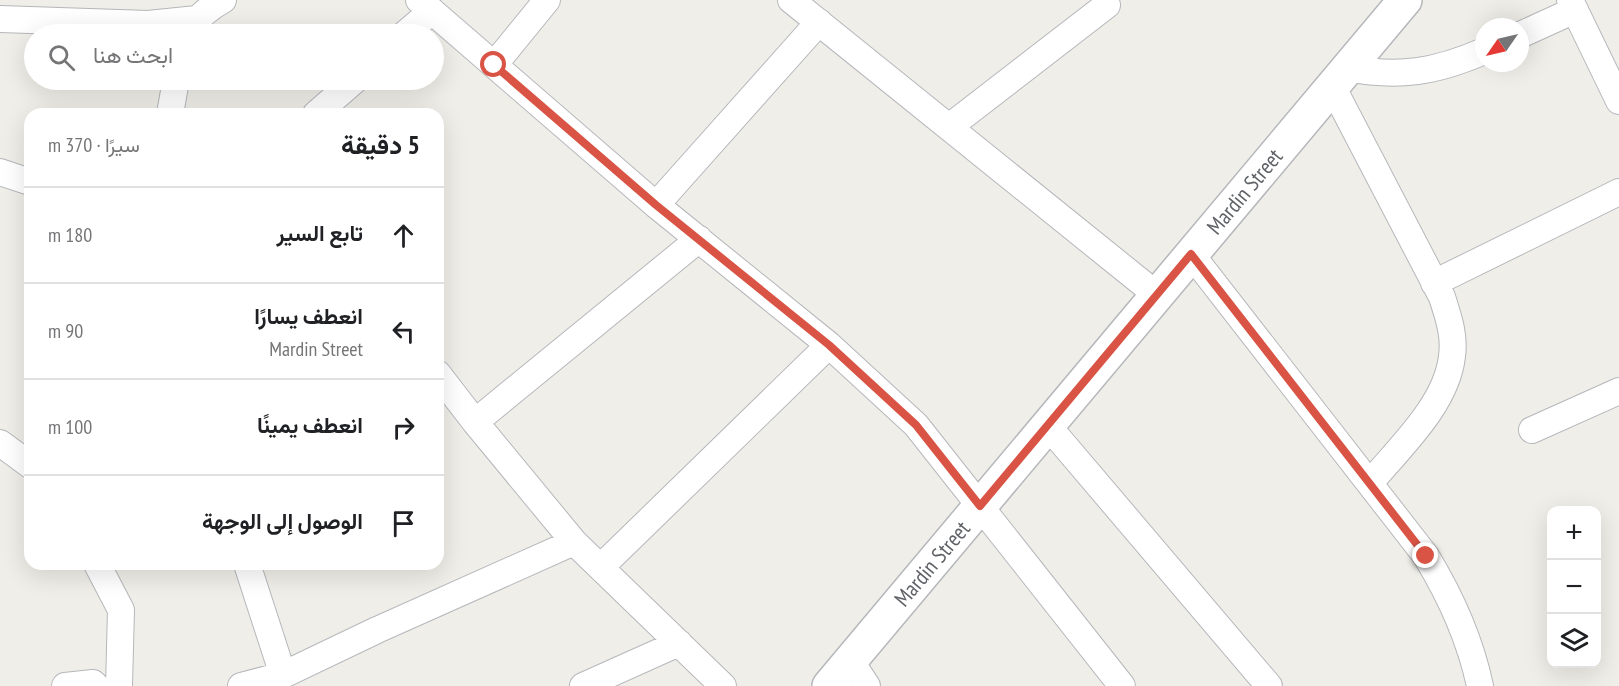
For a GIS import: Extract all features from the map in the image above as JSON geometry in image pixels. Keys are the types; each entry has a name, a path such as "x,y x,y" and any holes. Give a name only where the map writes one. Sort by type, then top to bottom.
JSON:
{"street":[{"path":"195,24 210,8 223,0"},
{"path":"494,65 547,0"},
{"path":"791,0 1157,295"},
{"name":"Mardin Street","path":"829,686 858,673 980,506 1405,0"},
{"path":"949,127 1107,5"},
{"path":"1529,29 1573,5 1608,50 1619,101"},
{"path":"412,24 425,6 656,205 829,345 916,425 1122,686"},
{"path":"0,19 148,24"},
{"path":"656,205 819,22"},
{"path":"1370,483 1430,411 1445,385 1452,356 1451,326 1442,297 1340,77 1372,73 1420,72 1442,67 1475,54"},
{"path":"171,108 174,90"},
{"path":"323,108 344,90"},
{"path":"0,172 24,180"},
{"path":"1434,283 1619,192"},
{"path":"476,422 699,239"},
{"path":"1191,254 1426,556 1463,629 1480,686"},
{"path":"601,567 829,345"},
{"path":"444,382 574,542 723,686"},
{"path":"1532,430 1619,391"},
{"path":"1048,426 1269,686"},
{"path":"0,443 24,461"},
{"path":"241,686 283,675 377,630 574,542"},
{"path":"100,570 121,610 119,686"},
{"path":"249,570 283,675"},
{"path":"583,686 679,643"},
{"path":"65,686 93,683 96,686"}],"route":[{"path":"494,65 656,205 829,345 916,425 980,506 1191,254 1426,556"}]}
